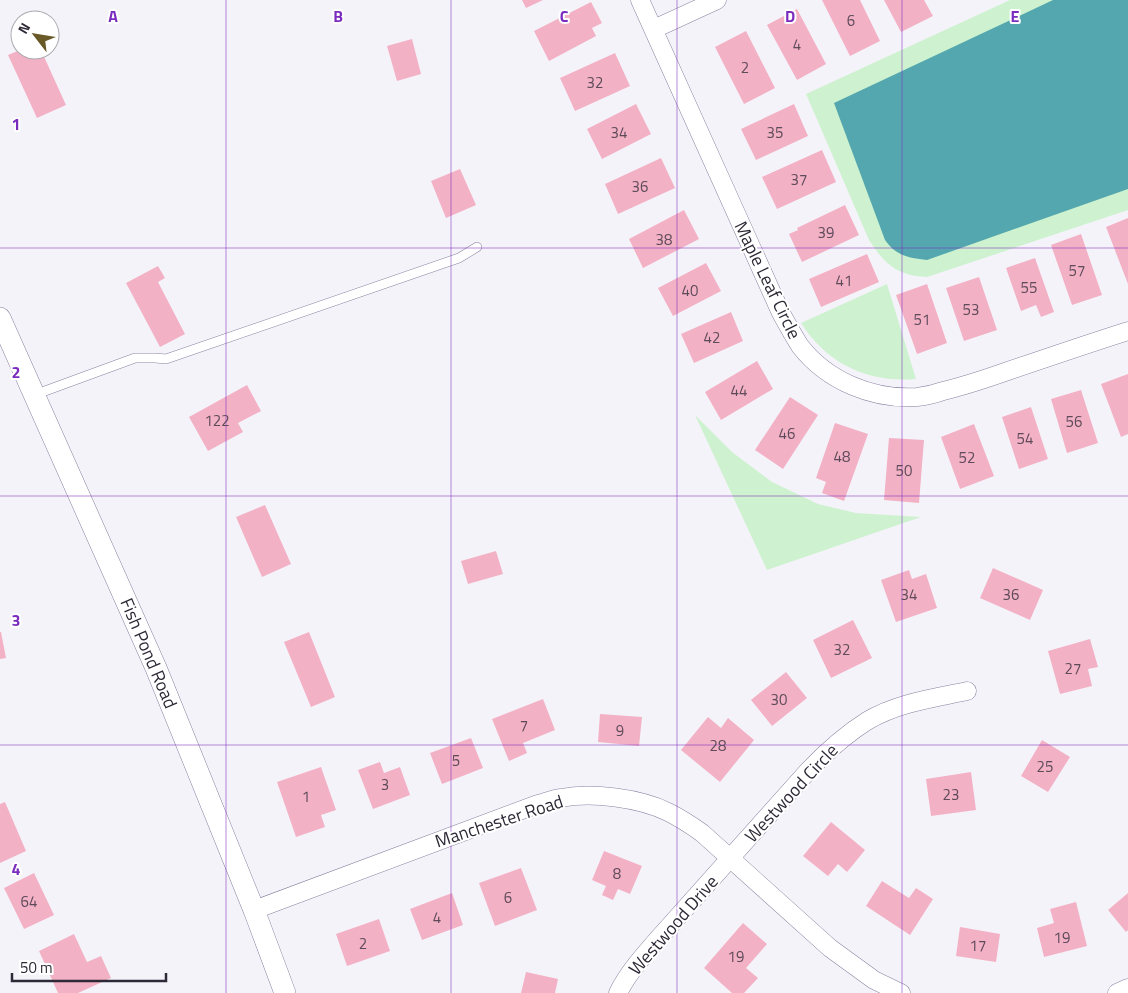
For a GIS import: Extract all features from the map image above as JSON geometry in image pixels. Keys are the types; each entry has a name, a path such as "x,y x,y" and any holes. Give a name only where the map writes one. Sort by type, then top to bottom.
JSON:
{"street":[{"name":"Maple Leaf Circle","path":"640,0 781,313 801,347 819,366 840,380 866,391 894,396 919,397 959,387 1128,331"},
{"path":"654,29 717,0"},
{"name":"Fish Pond Road","path":"0,318 156,668 254,910 285,993"},
{"name":"Westwood Circle","path":"730,859 808,771 829,750 868,720 920,701 967,691"},
{"name":"Manchester Road","path":"254,910 529,807 562,798 584,796 625,799 648,804 667,811 702,833 830,948 874,980 901,993"},
{"name":"Westwood Drive","path":"618,993 622,984 651,946 730,859"},
{"path":"1117,993 1128,988"}],"lane":[{"path":"34,395 135,358 166,359 459,258 477,247"}],"green space":[{"path":"1010,0 1128,0 1128,210 927,277 900,271 894,268 876,251 869,240 806,94"},
{"path":"887,284 916,379 881,378 850,368 823,350 801,323"},
{"path":"695,415 732,452 772,482 818,504 856,513 921,517 767,570"}],"water":[{"path":"1053,0 1128,0 1128,189 927,260 898,253 885,240 834,103"}],"building":[{"path":"522,0 543,0 526,8"},
{"path":"822,0 860,0 880,41 850,56"},
{"path":"884,0 924,0 933,16 901,32"},
{"path":"591,2 602,23 592,28 596,36 549,61 534,31"},
{"path":"797,9 826,64 797,80 767,25"},
{"path":"746,31 775,88 744,104 715,47"},
{"path":"412,39 421,74 397,81 387,46"},
{"path":"615,53 630,86 575,111 560,78"},
{"path":"10,60 46,60 66,105 37,118"},
{"path":"636,104 651,134 602,159 587,129"},
{"path":"794,104 808,136 756,160 741,129"},
{"path":"822,150 836,182 777,209 762,177"},
{"path":"661,158 675,188 618,214 605,184"},
{"path":"460,169 476,205 446,218 431,181"},
{"path":"845,205 859,235 802,262 789,234 798,230 797,228"},
{"path":"684,210 699,239 643,268 629,239"},
{"path":"1128,218 1128,284 1106,227"},
{"path":"1081,234 1102,295 1072,305 1051,245"},
{"path":"867,254 879,282 821,307 809,279"},
{"path":"1035,258 1054,312 1041,317 1036,305 1021,311 1006,268"},
{"path":"706,263 721,291 673,316 658,288"},
{"path":"158,266 165,278 158,282 185,334 160,347 126,283"},
{"path":"979,277 997,330 964,341 946,288"},
{"path":"927,284 947,343 917,354 896,295"},
{"path":"731,312 743,341 694,363 681,334"},
{"path":"757,361 773,389 721,420 705,392"},
{"path":"1128,374 1128,434 1121,437 1101,384"},
{"path":"247,385 261,411 238,423 243,432 208,451 189,417"},
{"path":"1081,390 1098,443 1067,453 1051,399"},
{"path":"790,397 818,415 783,469 755,450"},
{"path":"1031,407 1048,459 1019,469 1002,417"},
{"path":"835,423 868,434 844,501 822,493 826,482 816,478"},
{"path":"974,424 994,476 960,489 941,437"},
{"path":"889,438 924,440 919,503 884,500"},
{"path":"265,505 291,564 262,577 236,517"},
{"path":"496,551 503,574 468,584 461,561"},
{"path":"993,568 1043,590 1030,620 980,598"},
{"path":"909,570 912,579 926,574 937,608 896,622 881,580"},
{"path":"853,620 872,658 831,678 813,640"},
{"path":"0,632 6,658 0,659"},
{"path":"309,632 335,697 311,707 284,642"},
{"path":"1090,639 1098,667 1088,669 1092,686 1060,694 1048,651"},
{"path":"786,672 807,698 772,726 751,700"},
{"path":"543,699 555,730 523,743 527,753 509,761 492,719"},
{"path":"600,714 642,717 639,746 598,742"},
{"path":"708,717 721,728 728,718 754,740 720,782 681,750"},
{"path":"471,738 483,768 442,784 430,753"},
{"path":"1042,740 1070,757 1048,792 1021,776"},
{"path":"380,762 384,773 400,767 410,795 373,809 358,770"},
{"path":"321,767 336,810 321,815 325,827 296,837 277,782"},
{"path":"971,772 976,810 931,816 926,779"},
{"path":"5,802 26,851 0,863 0,804"},
{"path":"831,822 865,850 847,872 838,864 828,876 803,856"},
{"path":"604,851 642,866 630,894 618,889 613,900 602,895 606,886 592,880"},
{"path":"521,868 537,910 495,926 479,883"},
{"path":"34,873 54,915 24,929 4,888"},
{"path":"882,881 909,898 916,888 933,899 910,935 866,906"},
{"path":"452,893 463,925 422,940 410,909"},
{"path":"1128,893 1128,930 1126,932 1108,910"},
{"path":"1076,902 1087,946 1044,957 1037,928 1054,923 1050,909"},
{"path":"379,919 390,951 347,966 336,934"},
{"path":"743,923 767,944 746,968 758,978 744,993 732,993 704,968"},
{"path":"960,927 1000,934 996,962 956,956"},
{"path":"74,934 87,962 101,956 111,978 78,993 58,993 39,951"},
{"path":"526,972 558,979 555,993 521,993"}]}
